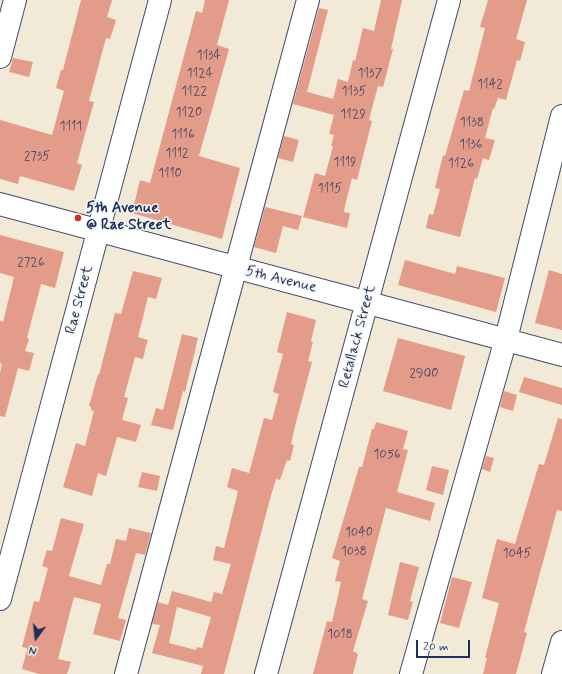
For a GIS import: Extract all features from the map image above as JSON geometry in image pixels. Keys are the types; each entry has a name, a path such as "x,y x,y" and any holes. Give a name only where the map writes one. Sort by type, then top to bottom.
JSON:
{"street":[{"path":"0,57 16,0"},
{"name":"Rae Street","path":"0,599 160,0"},
{"path":"126,674 237,269 308,0"},
{"name":"Retallack Street","path":"266,674 449,0"},
{"path":"410,674 506,339 562,116"},
{"name":"5th Avenue","path":"0,204 237,269 368,302 562,355"},
{"path":"554,674 562,642"}],"building":[{"path":"81,0 112,0 107,17 116,20 110,39 106,38 89,101 94,102 77,163 82,165 74,191 20,176 18,184 0,179 0,120 52,135 64,91 56,88 61,70 63,70"},
{"path":"205,0 229,0 217,45 229,49 199,156 240,168 222,239 132,213 140,180 150,183 196,11 202,13"},
{"path":"381,0 402,0 391,49 393,49 383,87 378,86 369,120 372,121 357,180 352,178 345,206 344,212 350,213 347,228 303,217 315,173 325,176 333,146 331,146 334,135 329,134 334,115 293,104 297,89 333,99 338,79 348,82 363,28 374,31"},
{"path":"488,0 527,0 516,39 525,42 520,61 517,60 506,100 498,98 494,109 493,108 485,138 495,140 489,160 483,158 477,179 475,178 460,237 426,228 429,214 433,215 440,189 435,188 443,155 445,156 464,90 469,91 485,28 480,27"},
{"path":"319,8 328,10 307,92 297,89"},
{"path":"13,58 33,62 29,77 9,72"},
{"path":"284,136 299,140 293,162 278,158"},
{"path":"265,207 302,216 298,230 283,226 276,253 254,247"},
{"path":"0,235 64,252 55,288 41,284 25,351 34,353 29,371 18,368 5,417 0,416 0,373 2,364 0,363 0,321 3,322 14,277 0,273"},
{"path":"405,260 455,274 457,266 505,278 496,312 398,285"},
{"path":"549,270 562,274 562,330 535,323"},
{"path":"133,271 162,278 156,299 148,297 138,337 148,340 143,359 135,357 124,397 128,398 122,420 141,425 136,442 117,437 106,476 98,473 92,496 63,487 76,443 85,446 94,411 91,410 91,407 89,406 98,374 99,375 115,313 121,314"},
{"path":"287,312 316,320 311,341 313,342 308,361 312,362 291,444 294,445 290,461 287,460 280,480 276,479 224,674 201,674 203,666 152,653 160,625 152,624 158,602 168,605 172,591 211,602 214,592 222,594 231,564 213,560 216,546 224,548 238,491 227,487 232,468 249,473 264,418 272,420 279,394 273,392 283,354 277,352","holes":["177,607 211,617 202,648 197,647 196,650 169,643"]},
{"path":"182,334 198,338 185,392 183,391 173,430 151,425 156,408 163,410"},
{"path":"398,338 465,356 451,410 383,391"},
{"path":"524,377 562,388 562,405 519,392"},
{"path":"504,391 517,395 513,411 500,407"},
{"path":"558,418 562,419 562,511 557,510 524,632 527,633 516,674 483,674 487,658 485,658 499,603 482,598 497,539 515,544 539,464 544,465"},
{"path":"376,422 408,431 403,449 408,450 397,492 435,503 430,521 386,508 362,599 368,601 353,651 358,654 353,674 313,674 327,621 332,622 341,582 335,581 340,561 332,558 359,467 362,467 372,429 374,429"},
{"path":"486,456 494,458 490,472 482,469"},
{"path":"432,466 449,470 443,495 426,490"},
{"path":"142,472 160,476 157,491 138,487"},
{"path":"61,518 84,524 69,576 101,585 107,564 110,564 116,539 126,541 129,528 151,533 145,555 136,553 118,618 126,620 120,641 93,634 101,604 74,597 58,659 71,662 67,674 39,674 22,669 27,648 22,647 34,601 39,602 48,568 42,566 47,550 52,551"},
{"path":"400,562 419,567 410,601 413,602 408,620 388,615"},
{"path":"452,577 472,582 459,628 440,623"}],"place":[{"name":"5th Avenue @ Rae Street","path":"78,218"}]}
